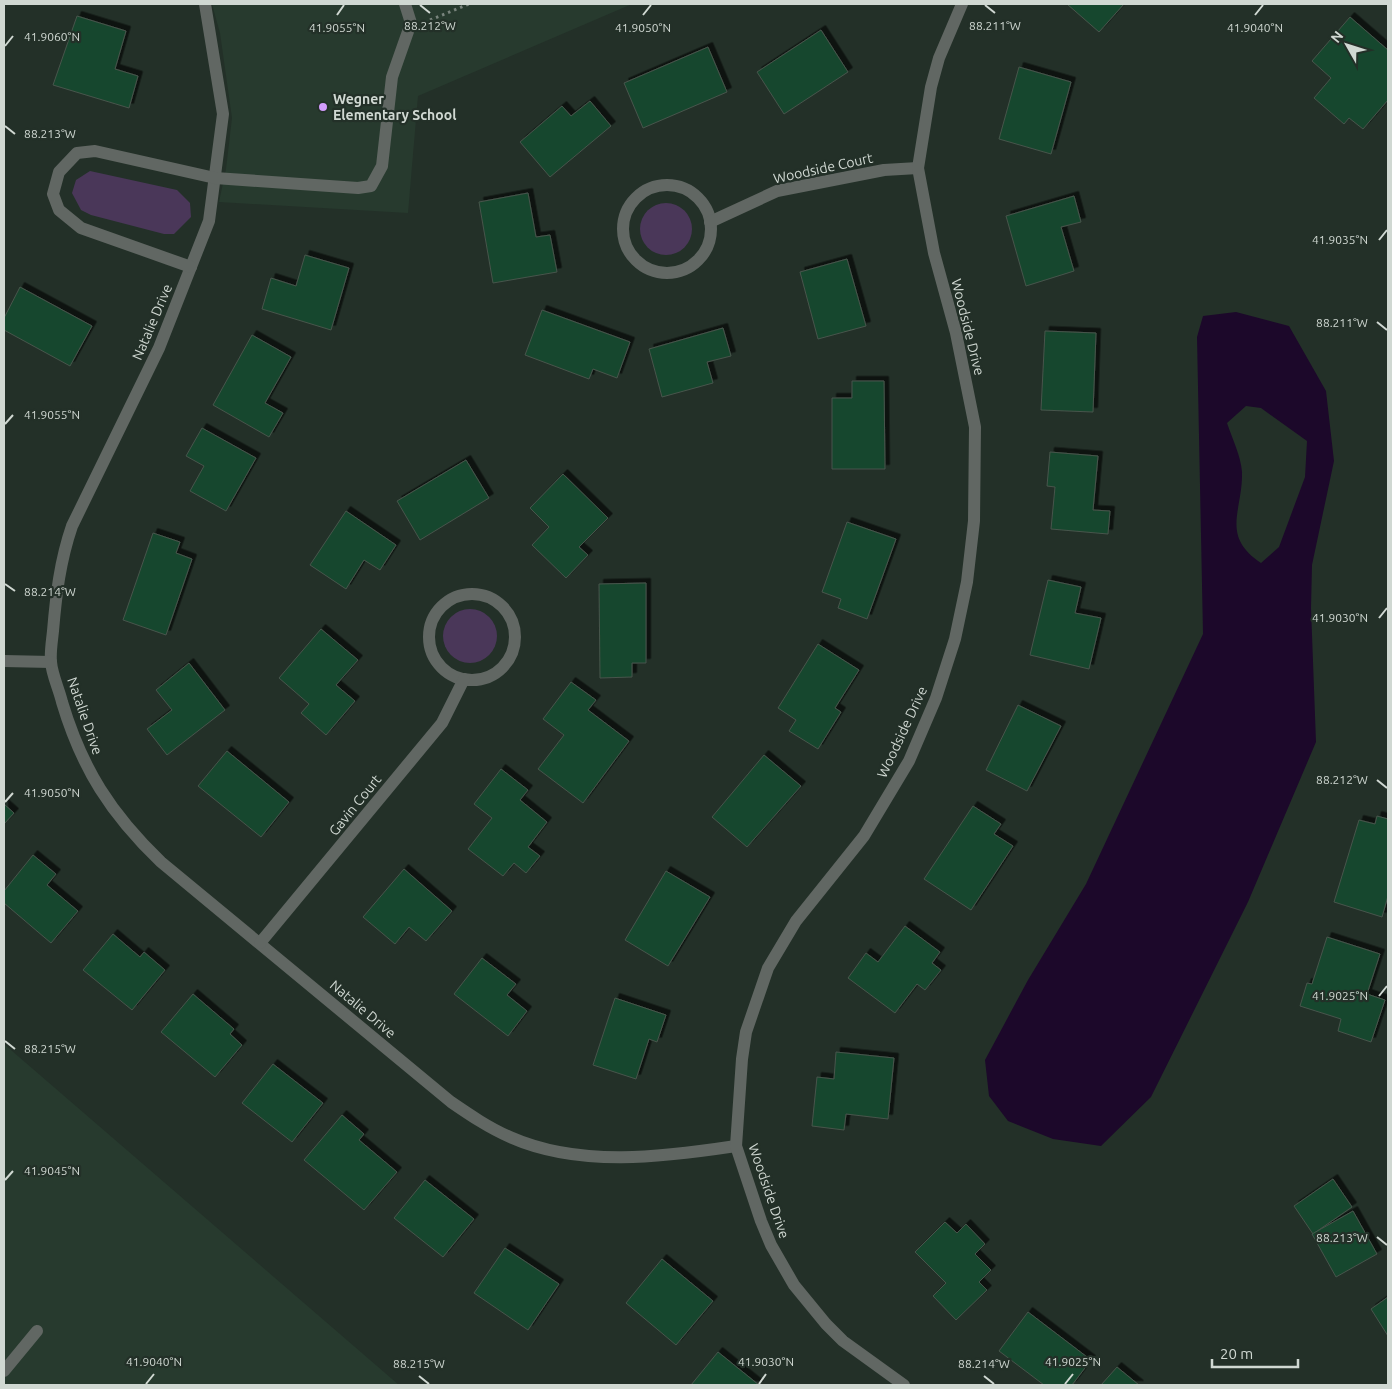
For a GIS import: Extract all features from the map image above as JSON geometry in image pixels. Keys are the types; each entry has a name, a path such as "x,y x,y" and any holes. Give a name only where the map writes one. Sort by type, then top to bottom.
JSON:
{"street":[{"name":"Natalie Drive","path":"205,4 223,114 209,221 159,348 86,492 72,526 64,549 56,594 51,662 79,753 94,783 114,813 161,862 451,1102 482,1123 511,1138 545,1149 579,1156 676,1155 736,1146"},
{"path":"191,266 81,228 59,210 53,194 60,172 78,153 95,151 215,178 358,188 371,186 382,166 392,78 411,23 405,4"},
{"name":"Woodside Drive","path":"904,1385 844,1341 826,1324 794,1285 771,1245 736,1146 742,1059 746,1032 768,968 796,921 864,836 909,761 936,698 955,639 967,582 974,521 975,427 956,333 934,253 918,168 935,72 948,33 962,4"},
{"name":"Woodside Court","path":"710,222 777,191 884,170 918,168"},
{"path":"664,185 680,187 694,194 705,206 710,222 710,238 703,253 693,265 678,272 662,273 646,268 634,258 625,244 623,228 626,212 635,198 648,189 664,185"},
{"path":"467,594 481,594 493,599 507,613 515,631 514,645 510,657 501,668 490,676 464,679 451,674 437,660 430,642 430,628 435,616 443,605 454,598 467,594"},
{"path":"4,661 51,662"},
{"name":"Gavin Court","path":"260,943 442,723 464,679"},
{"path":"4,1371 37,1331"}],"path":[{"path":"421,24 469,4"}],"shaded area":[{"name":"Wegner Elementary School","path":"212,4 632,4 418,96 408,213 219,202 226,169 232,118 220,33"},
{"path":"90,171 177,190 190,203 191,217 174,234 164,234 91,215 81,210 72,193 76,180"},
{"path":"661,203 671,203 685,210 692,224 692,234 685,248 671,255 661,255 651,251 644,244 640,234 640,224 644,214 651,207"},
{"path":"1236,312 1289,326 1326,391 1334,461 1312,565 1311,608 1316,742 1248,902 1151,1097 1101,1146 1053,1139 1008,1121 989,1096 985,1060 1028,980 1086,884 1203,634 1197,337 1203,316","holes":["1246,406 1261,408 1307,441 1305,477 1279,547 1261,563 1248,553 1237,532 1236,522 1242,472 1238,453 1227,423"]},
{"path":"470,609 480,611 489,617 495,626 497,636 495,646 489,655 480,661 470,663 460,661 451,655 445,646 443,636 445,626 451,617 460,611"},
{"path":"4,1044 399,1385 4,1385"}],"building":[{"path":"1067,4 1124,4 1099,32"},
{"path":"77,16 126,31 115,69 138,76 129,108 53,85"},
{"path":"1350,17 1388,50 1388,100 1363,129 1349,118 1344,124 1314,98 1331,78 1312,61"},
{"path":"821,30 848,72 784,114 757,72"},
{"path":"708,47 727,92 643,128 624,83"},
{"path":"1019,67 1071,82 1051,154 999,139"},
{"path":"590,101 611,126 550,177 520,142 562,106 571,116"},
{"path":"528,193 536,237 550,235 557,272 493,283 479,202"},
{"path":"1074,196 1081,222 1061,227 1074,271 1026,286 1006,216"},
{"path":"305,255 349,268 331,330 262,309 271,278 296,286"},
{"path":"847,259 866,326 818,339 800,272"},
{"path":"20,287 92,326 70,366 4,330 4,318"},
{"path":"542,310 630,342 617,378 593,369 589,379 525,355"},
{"path":"723,328 731,356 707,362 713,383 662,397 649,349"},
{"path":"1045,331 1096,333 1093,412 1041,410"},
{"path":"252,335 291,357 265,403 283,413 269,437 213,405"},
{"path":"852,381 884,381 885,469 832,469 832,398 852,398"},
{"path":"202,428 256,458 226,511 190,491 204,466 186,456"},
{"path":"1050,452 1098,456 1093,510 1110,511 1108,534 1051,529 1055,487 1047,486"},
{"path":"466,460 489,498 420,540 397,501"},
{"path":"563,474 608,518 579,547 588,555 566,578 532,545 549,527 530,508"},
{"path":"346,511 396,545 380,570 364,560 346,589 310,565"},
{"path":"847,522 896,539 867,619 838,608 841,599 822,592"},
{"path":"153,533 180,542 176,553 192,559 166,635 123,620"},
{"path":"1048,580 1081,587 1075,613 1101,618 1089,669 1030,655"},
{"path":"646,583 646,663 632,663 632,677 600,678 599,584"},
{"path":"321,629 358,660 336,685 355,701 326,735 301,713 309,704 279,678"},
{"path":"818,644 859,670 835,708 841,712 818,749 789,731 796,720 778,708"},
{"path":"189,663 225,710 167,755 147,729 172,710 156,690"},
{"path":"571,682 596,700 588,710 629,741 583,803 538,769 564,735 543,719"},
{"path":"1018,705 1061,726 1027,791 986,770"},
{"path":"227,751 289,802 261,837 198,786"},
{"path":"764,755 801,786 747,847 712,817"},
{"path":"501,769 528,790 520,800 547,822 528,847 540,856 526,873 514,863 503,876 468,849 492,818 474,804"},
{"path":"4,804 14,813 4,824"},
{"path":"973,806 1001,824 994,834 1013,846 971,910 924,879"},
{"path":"1377,816 1388,819 1388,896 1382,917 1334,902 1359,820 1375,824"},
{"path":"33,855 56,874 47,885 78,911 51,943 4,903 4,891"},
{"path":"404,869 452,911 426,941 409,927 395,944 363,917"},
{"path":"666,871 710,897 668,966 625,940"},
{"path":"905,926 940,952 932,963 941,970 925,990 917,984 895,1013 848,978 866,953 878,962"},
{"path":"113,934 140,957 144,952 165,970 132,1010 83,970"},
{"path":"1327,937 1380,954 1367,994 1385,1000 1371,1042 1338,1031 1341,1019 1300,1006 1307,983 1312,984"},
{"path":"482,958 516,984 507,995 527,1011 508,1036 454,994"},
{"path":"193,994 234,1029 230,1034 242,1045 215,1077 161,1032"},
{"path":"615,998 666,1015 657,1042 649,1039 636,1079 593,1065"},
{"path":"836,1052 894,1058 888,1119 846,1114 844,1130 812,1126 817,1077 834,1079"},
{"path":"273,1064 323,1103 292,1142 242,1103"},
{"path":"342,1115 364,1134 359,1140 397,1172 364,1210 304,1160"},
{"path":"1333,1179 1352,1207 1313,1234 1294,1206"},
{"path":"425,1180 474,1219 443,1257 394,1218"},
{"path":"1353,1211 1377,1254 1336,1277 1312,1234"},
{"path":"945,1222 957,1233 966,1224 985,1244 975,1254 991,1270 979,1282 987,1290 956,1320 933,1296 946,1283 915,1252"},
{"path":"505,1248 559,1284 528,1330 474,1293"},
{"path":"662,1259 713,1301 676,1345 626,1303"},
{"path":"1388,1297 1388,1336 1371,1309"},
{"path":"1028,1312 1091,1360 1072,1385 1044,1385 999,1351"},
{"path":"718,1352 759,1385 691,1385"},
{"path":"1117,1367 1139,1385 1101,1385"}],"place":[{"name":"Wegner Elementary School","path":"323,107"}]}
